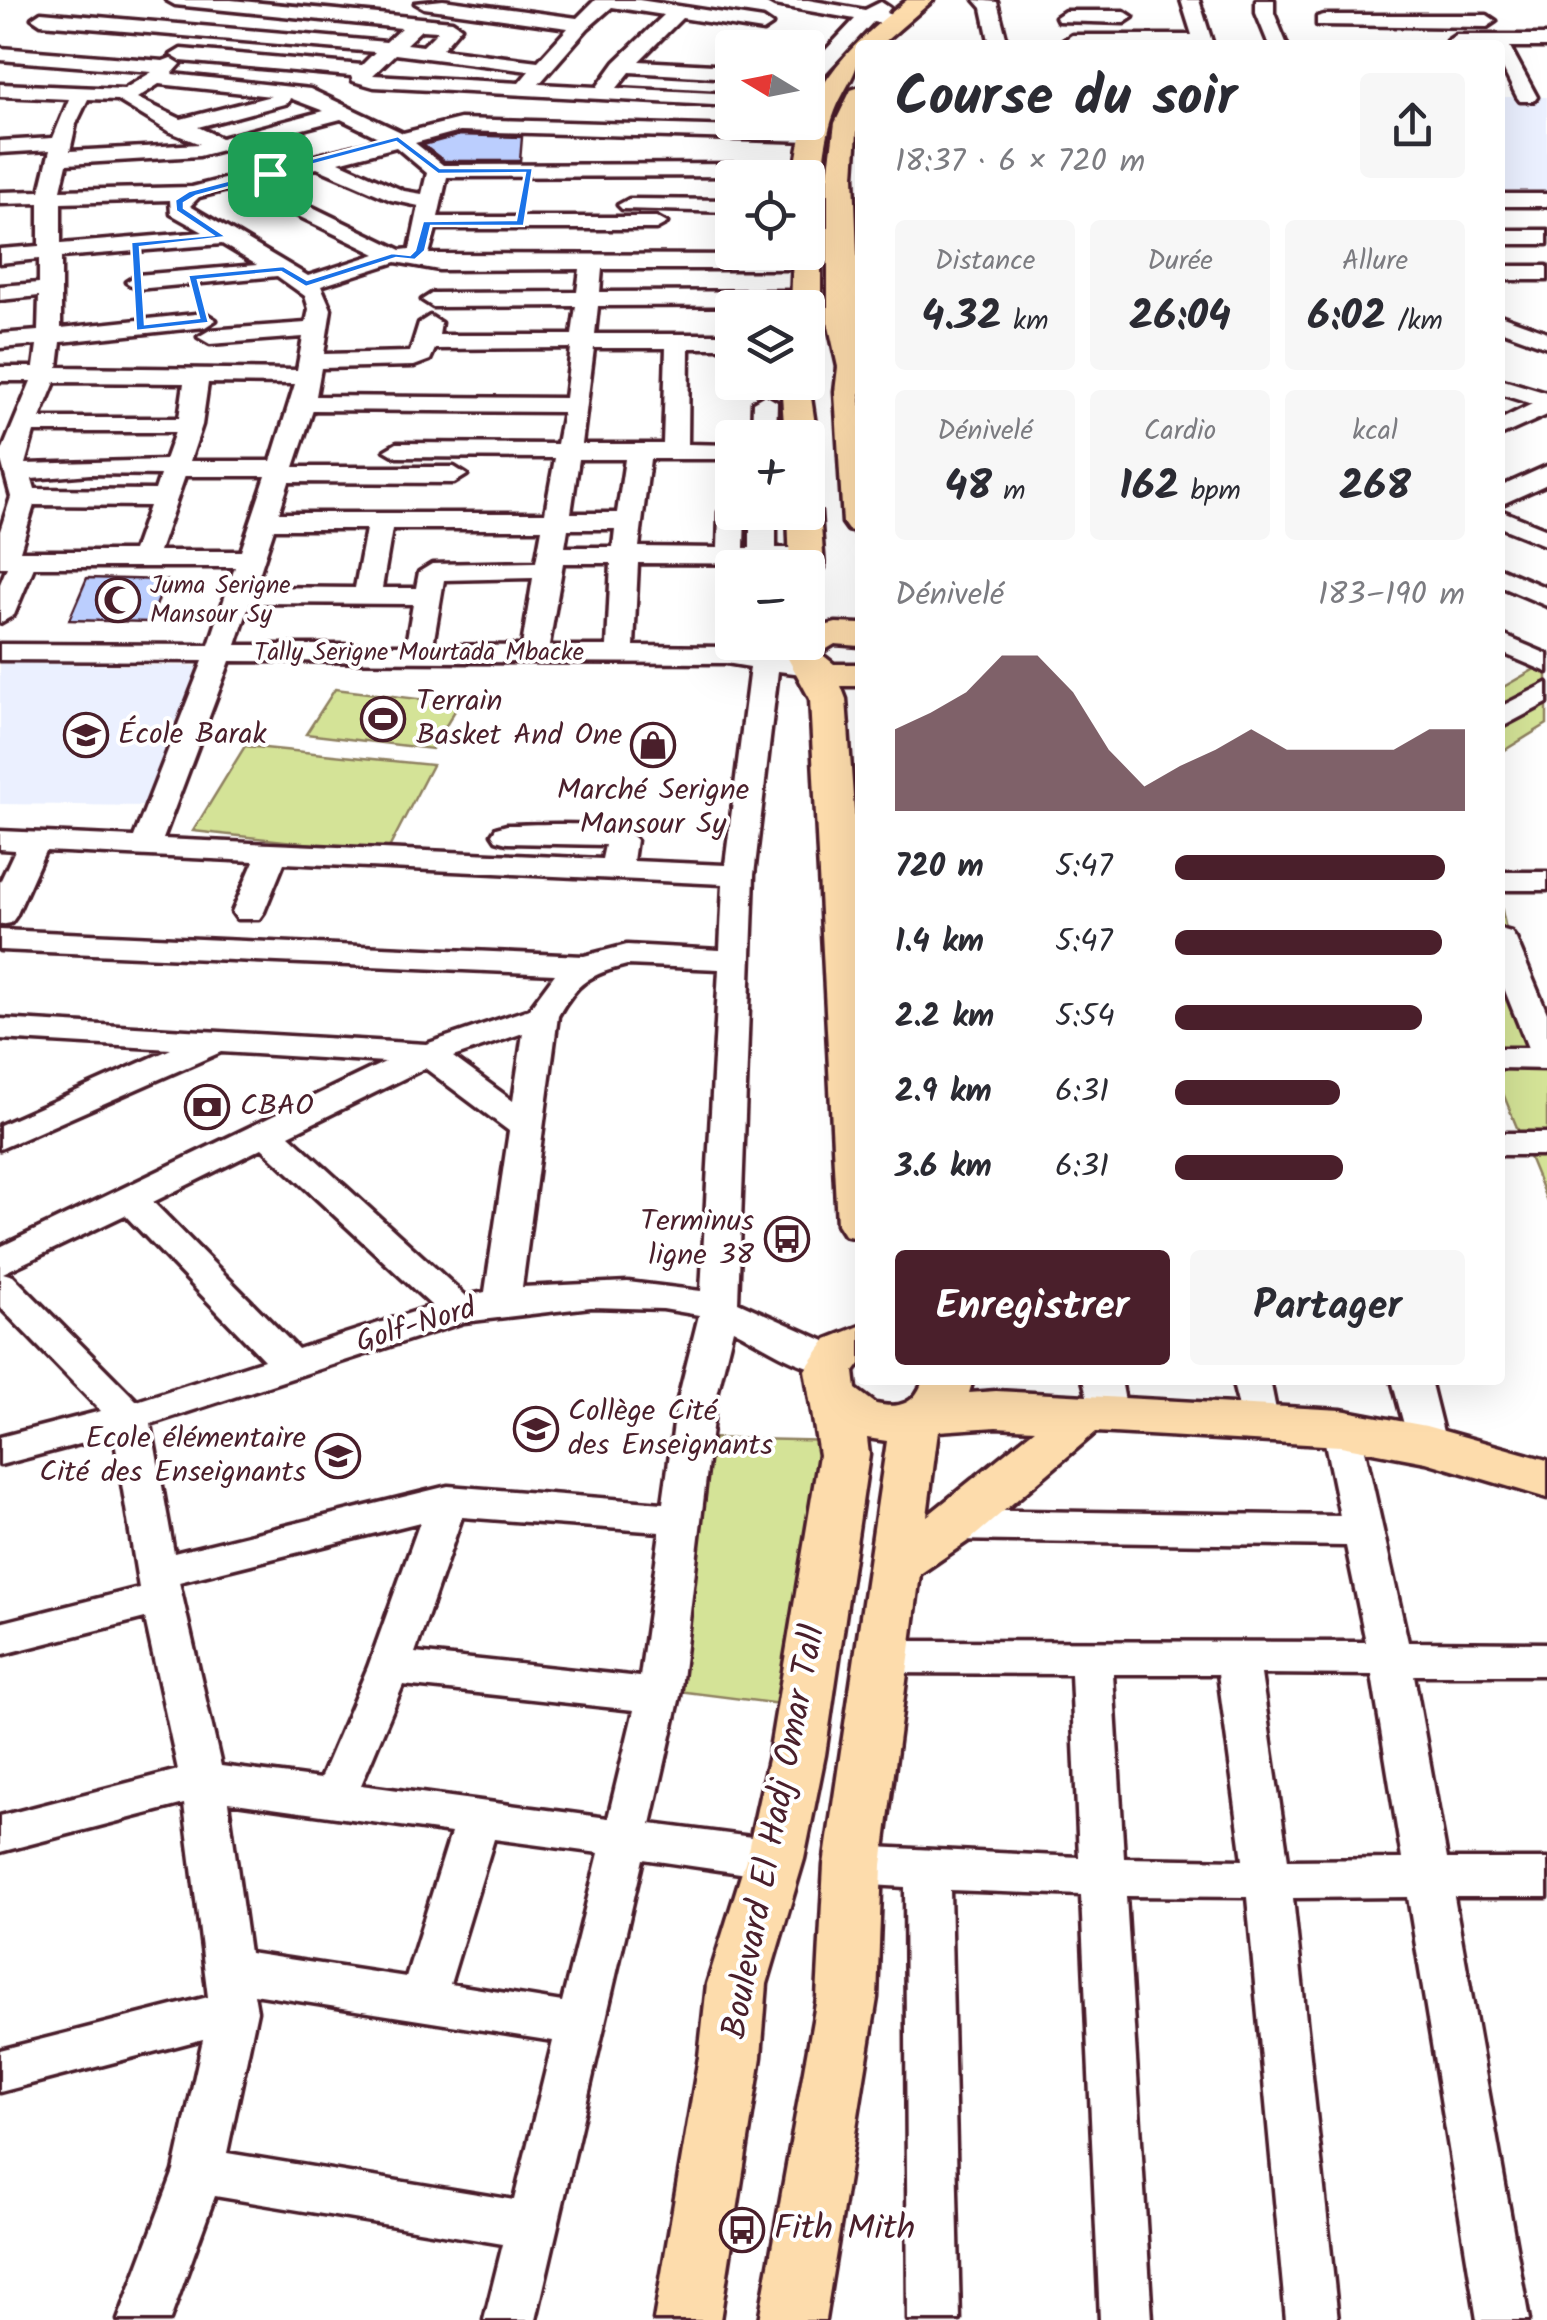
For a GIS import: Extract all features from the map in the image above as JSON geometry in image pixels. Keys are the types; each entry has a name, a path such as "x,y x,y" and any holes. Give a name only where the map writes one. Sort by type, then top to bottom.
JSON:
{"main road":[{"path":"872,40 893,23 931,3"},
{"path":"825,96 855,58"},
{"path":"852,146 852,252 843,322 855,346"},
{"path":"825,638 832,634 855,635"},
{"path":"811,660 828,699 855,1142"},
{"path":"818,660 835,676 855,675"},
{"path":"847,1355 851,1415 871,1422 930,1405 996,1409 1084,1401 1255,1400 1341,1428 1426,1444 1547,1479"},
{"name":"Boulevard El Hadj Omar Tall","path":"687,2320 730,2056 737,1984 775,1859 798,1755 844,1454 847,1355"},
{"path":"1009,1385 1084,1401"},
{"path":"894,1564 954,1525 1084,1401"},
{"path":"792,2320 846,1998 853,1865 894,1564 930,1405"}],"street":[{"path":"20,31 70,0"},
{"path":"97,62 172,0 239,3 453,28 428,52"},
{"path":"488,60 566,0"},
{"path":"0,198 192,194 398,139 484,124 524,90 541,67 607,0 764,25"},
{"path":"984,0 990,6 997,40"},
{"path":"1266,0 1265,13 1276,40"},
{"path":"1330,0 1324,21 1330,40"},
{"path":"1474,0 1497,40"},
{"path":"381,19 411,1 581,24"},
{"path":"759,30 785,2 893,23"},
{"path":"0,90 128,95 168,67 239,3"},
{"path":"1071,40 1062,8 1140,17"},
{"path":"602,93 622,66 679,12"},
{"path":"1187,12 1201,40"},
{"path":"269,63 322,14"},
{"path":"825,60 868,16"},
{"path":"1324,21 1487,21"},
{"path":"1410,21 1420,40"},
{"path":"418,22 360,77 715,99"},
{"path":"20,31 139,26 391,48 541,67"},
{"path":"1505,44 1547,40"},
{"path":"1505,52 1537,96"},
{"path":"0,54 168,67 269,63 364,71"},
{"path":"622,66 715,71"},
{"path":"168,67 303,93 398,139 438,171 525,197 606,214 715,208"},
{"path":"0,615 16,496 10,462 17,430 36,401 45,376 50,337 50,194 63,142 82,92"},
{"path":"176,126 303,93"},
{"path":"128,95 129,102 270,174"},
{"path":"1505,96 1537,96"},
{"path":"63,142 122,156 221,146 336,111 385,112"},
{"path":"421,114 484,124 715,129"},
{"path":"525,197 538,126"},
{"path":"0,146 63,142 92,132 122,156"},
{"path":"319,161 429,212 525,197 611,170 715,173"},
{"path":"606,214 611,170"},
{"path":"192,194 178,207 222,237 306,284 420,251 438,171"},
{"path":"244,181 403,256 439,263 715,258"},
{"path":"1505,200 1547,200"},
{"path":"656,260 658,214"},
{"path":"0,256 222,237"},
{"path":"1505,237 1547,237"},
{"path":"135,244 140,328"},
{"path":"534,654 576,405 592,262"},
{"path":"0,374 207,374 414,360 422,355 427,342 439,263"},
{"path":"138,282 283,269"},
{"path":"1505,273 1547,273"},
{"path":"143,560 207,374 208,328 192,277"},
{"name":"Tally Serigne Mourtada Mbacke","path":"306,284 319,301 312,369 220,652 715,655"},
{"path":"0,293 47,289"},
{"path":"433,300 715,302"},
{"path":"1505,312 1547,312"},
{"path":"1505,324 1547,340"},
{"path":"0,341 140,328 318,329"},
{"path":"676,452 678,341"},
{"path":"427,342 715,341"},
{"path":"466,404 478,342"},
{"path":"1505,388 1547,404"},
{"path":"36,401 192,413"},
{"path":"764,402 764,420"},
{"path":"303,403 576,405"},
{"path":"394,462 406,404"},
{"path":"1505,426 1547,404"},
{"path":"17,430 192,413"},
{"path":"16,496 90,467 278,471 394,462 457,463 568,450 715,452"},
{"path":"620,653 625,555 638,452"},
{"path":"444,521 457,463"},
{"path":"1505,495 1547,474"},
{"path":"16,496 164,498"},
{"path":"1505,520 1547,538"},
{"path":"366,595 380,521"},
{"path":"262,522 631,521"},
{"path":"418,652 430,575 436,570 625,555 715,556"},
{"path":"9,559 249,559"},
{"path":"1505,578 1547,598"},
{"path":"238,595 427,596"},
{"path":"1505,644 1547,664"},
{"path":"0,652 220,652 145,847"},
{"path":"510,2320 659,1696 696,1403 719,1308 739,875 765,660"},
{"path":"507,834 613,836 621,840 616,869"},
{"path":"0,840 739,875"},
{"path":"0,916 34,841"},
{"path":"248,912 272,853"},
{"path":"1505,881 1547,880"},
{"path":"0,940 584,966 627,955 737,960"},
{"path":"1505,951 1547,1056 1505,1058"},
{"path":"502,1300 542,1016 558,988 584,966"},
{"path":"0,1262 428,1054 542,1016"},
{"path":"0,1028 428,1054 527,1128"},
{"path":"0,1138 217,1042"},
{"path":"266,1133 459,1310"},
{"path":"1505,1144 1547,1144"},
{"path":"129,1198 291,1365"},
{"path":"0,1285 130,1417 159,1585 203,1781 229,1990 199,2171 144,2320"},
{"name":"Golf-Nord","path":"0,1451 130,1417 459,1310 502,1300 638,1298 719,1308 805,1351 847,1355"},
{"path":"1412,1385 1426,1444"},
{"path":"1341,1428 1390,1658 1504,2320"},
{"path":"0,1639 159,1585 448,1501 682,1519"},
{"path":"333,1799 390,1667 448,1501"},
{"path":"954,1525 1361,1531"},
{"path":"882,1658 1547,1659"},
{"path":"1237,1658 1268,1879 1312,2320"},
{"path":"1092,1659 1126,2320"},
{"path":"390,1667 659,1696"},
{"path":"0,1834 203,1781 775,1859"},
{"path":"422,2000 476,1820"},
{"path":"853,1865 928,1871 1268,1879 1547,1878"},
{"path":"928,1871 934,2320"},
{"path":"0,2072 229,1990 422,2000 580,2025"},
{"path":"199,2171 532,2226"}],"shaded area":[{"path":"1505,97 1547,97 1547,196 1505,196"},
{"name":"École Barak","path":"0,663 197,666 147,806 0,804"}],"green space":[{"path":"1547,662 1547,724 1505,750 1505,686"},
{"name":"Terrain Basket And One","path":"335,689 459,704 432,749 306,734"},
{"path":"245,746 432,765 387,852 193,831"},
{"path":"1505,925 1517,981 1547,1048 1547,1201 1505,1098"},
{"path":"701,1438 838,1441 788,1705 670,1690"}],"building":[{"path":"460,135 522,137 520,161 444,161 423,145"},
{"name":"Juma Serigne Mansour Sy","path":"87,578 166,580 150,622 69,620"}],"place":[{"name":"Juma Serigne Mansour Sy","path":"118,600"},
{"name":"Terrain Basket And One","path":"383,719"},
{"name":"École Barak","path":"86,735"},
{"name":"Marché Serigne Mansour Sy","path":"653,745"},
{"name":"CBAO","path":"207,1107"},
{"name":"Terminus ligne 38","path":"787,1239"},
{"name":"Collège Cité des Enseignants","path":"536,1429"},
{"name":"Ecole élémentaire Cité des Enseignants","path":"338,1456"},
{"name":"Fith Mith","path":"742,2230"}],"route":[{"path":"398,139 438,171 530,170 520,224 427,223 420,251 412,258 395,255 306,284 283,269 192,277 206,320 140,328 135,244 222,237 179,209 179,202 192,194 270,174 398,139"}]}
